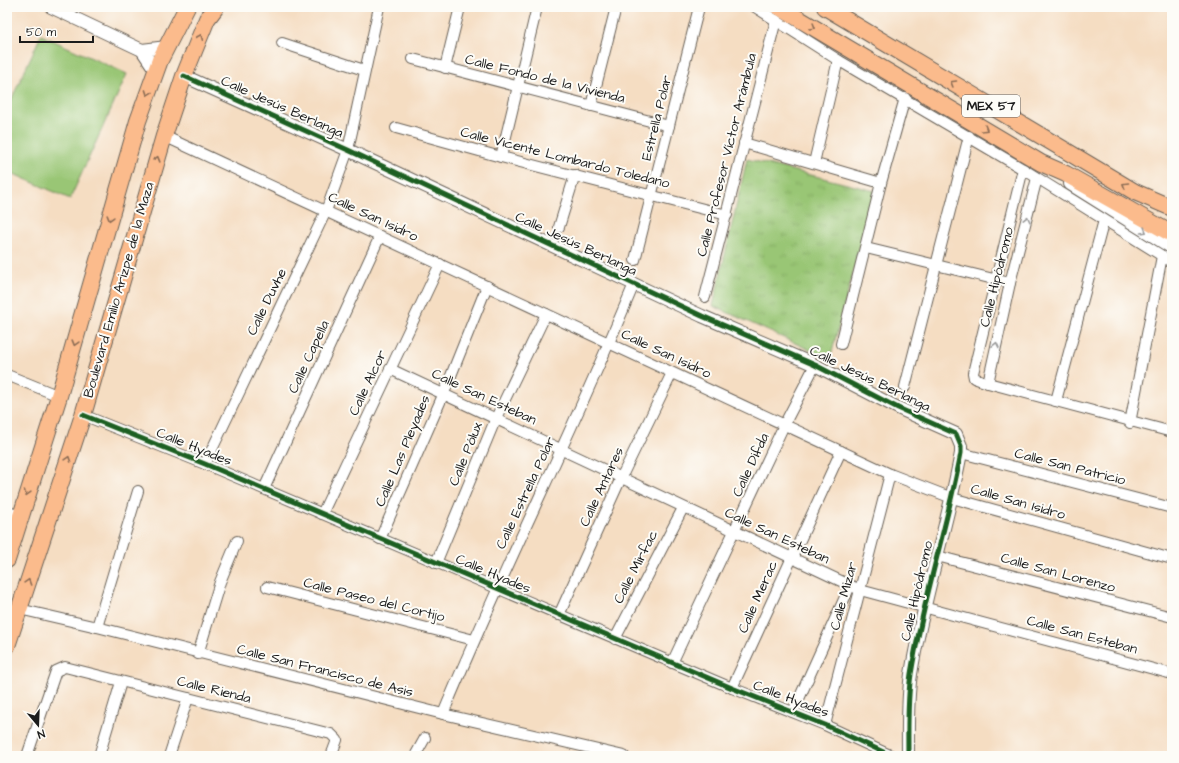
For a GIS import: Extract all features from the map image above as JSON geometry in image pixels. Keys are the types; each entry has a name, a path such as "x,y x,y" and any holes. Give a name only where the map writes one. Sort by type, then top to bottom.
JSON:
{"highway":[{"name":"Boulevard Emilio Arizpe de la Maza","path":"7,560 13,514 59,396 138,121 156,71 187,7"},
{"name":"Boulevard Emilio Arizpe de la Maza","path":"7,646 83,415 164,136 184,76 207,19 216,7"},
{"name":"MEX 57","path":"825,7 1135,192 1168,207"},
{"name":"MEX 57","path":"777,13 1041,163 1066,174 1172,234"}],"street":[{"path":"51,7 142,50 156,71"},
{"name":"Calle Duvhe","path":"205,464 326,211 348,150 364,70 379,7"},
{"path":"445,68 460,7"},
{"path":"500,157 516,86 537,7"},
{"path":"591,106 616,7"},
{"name":"Estrella Polar","path":"635,260 699,7"},
{"path":"755,7 777,13 838,60 969,136 1172,262"},
{"name":"Calle Profesor Víctor Arámbula","path":"705,298 777,13"},
{"path":"282,43 364,70"},
{"path":"142,50 167,47"},
{"name":"Calle Fondo de la Vivienda","path":"413,59 669,126"},
{"path":"814,164 838,60"},
{"name":"Calle Jesús Berlanga","path":"184,76 348,150 634,284 815,365 898,408 956,434"},
{"path":"841,344 881,183 905,98"},
{"name":"Calle Vicente Lombardo Toledano","path":"396,128 500,157 652,194 727,215"},
{"name":"Calle San Isidro","path":"164,136 890,474 952,498 1172,559"},
{"path":"905,387 969,136"},
{"path":"744,143 881,183"},
{"path":"1041,163 1094,201 1172,248"},
{"name":"Calle Hipódromo","path":"1023,169 995,280 974,373 976,380 988,384 1010,283 1037,178"},
{"path":"560,227 575,175"},
{"path":"1056,402 1104,220"},
{"name":"Calle Capella","path":"264,489 380,236"},
{"path":"866,248 1010,283"},
{"path":"1130,423 1162,256"},
{"name":"Calle Alcor","path":"322,514 440,264"},
{"name":"Calle Estrella Polar","path":"443,714 497,588 610,343 634,284"},
{"name":"Calle Las Pleyades","path":"380,539 444,393 487,286"},
{"name":"Calle Pólux","path":"436,563 496,418 546,314"},
{"name":"Calle Difda","path":"672,663 735,532 784,425 815,365"},
{"name":"Calle San Esteban","path":"390,369 444,393 790,559 860,590 1172,674"},
{"name":"Calle Antares","path":"559,615 620,478 672,372"},
{"path":"7,375 59,396"},
{"path":"988,384 1130,423 1172,432"},
{"name":"Calle Hyades","path":"83,415 205,464 615,639 824,725 892,756"},
{"name":"Calle Hipódromo","path":"908,756 911,675 925,607 952,498 961,454 961,446 956,434"},
{"name":"Calle Merac","path":"732,688 790,559 841,451"},
{"name":"Calle San Patricio","path":"961,454 1172,508"},
{"name":"Calle Mizar","path":"824,725 890,474"},
{"path":"97,627 138,491"},
{"name":"Calle Mirfac","path":"615,639 683,508"},
{"path":"198,654 220,582 237,541"},
{"name":"Calle San Lorenzo","path":"938,556 1172,617"},
{"name":"Calle Mizar","path":"793,712 850,586"},
{"name":"Calle Paseo del Cortijo","path":"267,587 474,640"},
{"name":"Calle San Francisco de Asis","path":"19,609 97,627 198,654 443,714 624,756"},
{"name":"Calle Rienda","path":"27,756 56,671 65,667 331,734 337,740 332,756"},
{"path":"99,756 121,682"},
{"path":"169,756 188,698"},
{"path":"415,756 425,738"}],"green space":[{"path":"41,35 127,74 70,199 7,171 7,109"},
{"path":"747,159 875,191 830,359 713,306"}],"cycle path":[{"path":"184,76 348,150 702,316 815,365 898,408 956,434 961,446 961,453 922,618 911,674 908,705 908,756"},
{"path":"83,415 205,464 732,688 825,725 892,756"}]}
